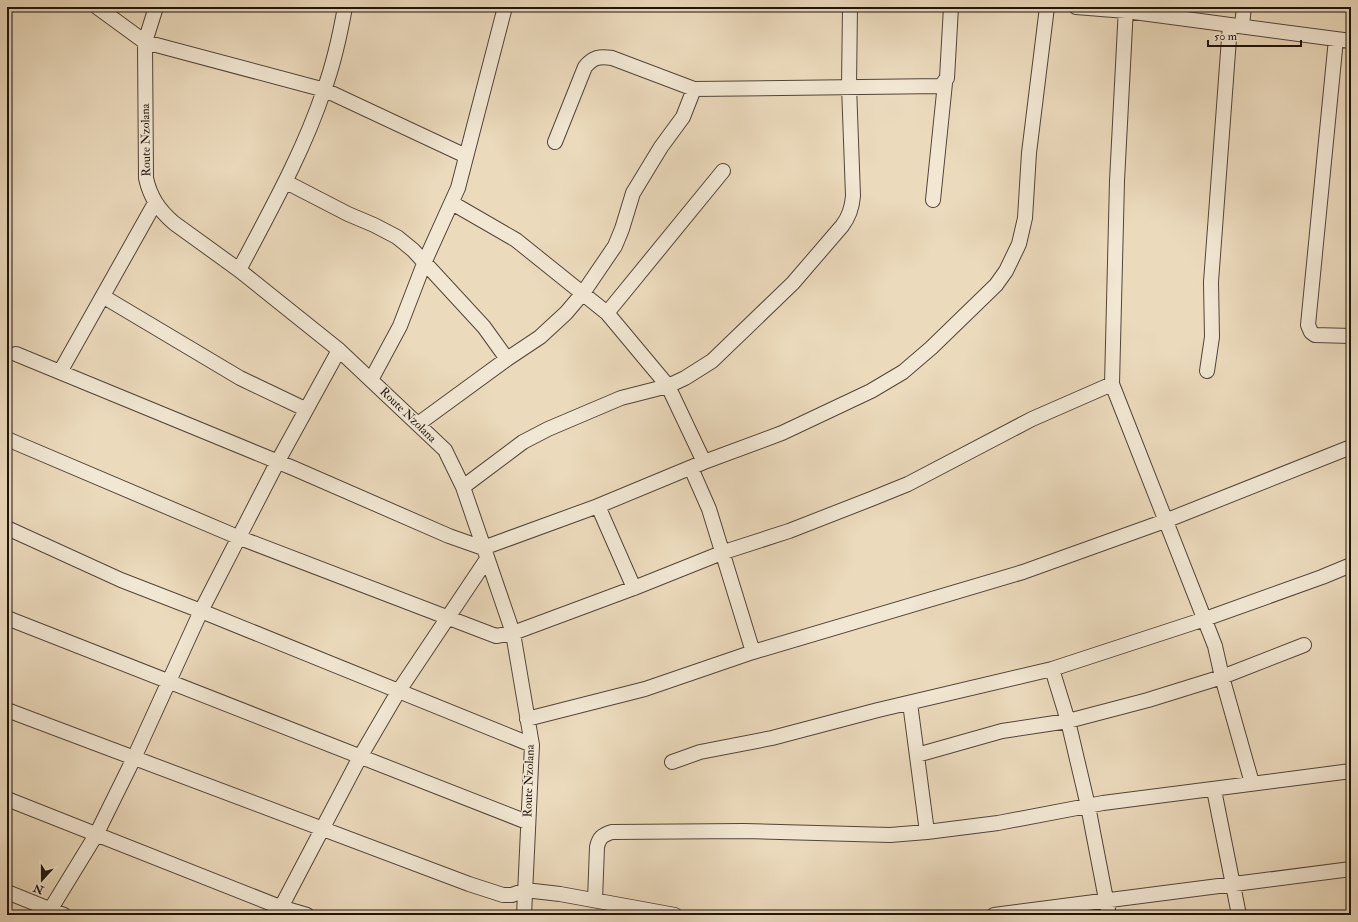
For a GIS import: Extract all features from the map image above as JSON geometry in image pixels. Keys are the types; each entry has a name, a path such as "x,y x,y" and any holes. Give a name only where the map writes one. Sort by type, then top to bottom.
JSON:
{"street":[{"path":"97,7 145,42 324,90 466,156"},
{"name":"Route Nzolana","path":"156,7 145,42 146,178 148,192 155,203 174,223 239,270 339,350 444,450 463,486 513,633 532,745 527,822 524,915"},
{"path":"239,270 286,182 324,90 334,58 345,7"},
{"path":"371,380 400,326 425,261 452,203 466,156 505,7"},
{"path":"463,486 524,442 548,429 621,398 668,386 685,378 712,361 794,283 848,218 852,208 853,196 849,86 850,7"},
{"path":"933,200 945,83 947,78 952,7"},
{"path":"279,911 360,757 398,692 447,619 485,553 704,462 782,433 865,394 903,372 931,348 996,285 1006,271 1019,244 1025,218 1029,153 1047,7"},
{"path":"1076,7 1126,9 1351,41"},
{"path":"1207,371 1212,338 1211,282 1236,25 1244,7"},
{"path":"1126,9 1117,181 1112,384 1215,646 1222,677 1252,783"},
{"path":"1336,39 1308,325 1311,332 1315,335 1351,336"},
{"path":"555,142 584,67 591,60 602,56 612,58 694,89 942,86 945,83"},
{"path":"418,424 507,359 540,337 566,313 583,293 615,246 633,193 661,147 683,117 694,89"},
{"path":"607,313 723,171"},
{"path":"286,182 397,237 425,261 484,327 507,359"},
{"path":"60,372 104,297 155,203"},
{"path":"452,203 516,240 607,313 668,386 704,462"},
{"path":"104,297 240,378 305,410"},
{"path":"48,913 96,835 134,758 201,611 240,538 278,461 339,350"},
{"path":"16,354 278,461 485,553"},
{"path":"7,439 240,538 447,619 496,636 513,633 634,588 724,552 789,531 908,484 1032,419 1112,384"},
{"path":"527,719 645,689 753,652 1023,572 1165,521 1351,447"},
{"path":"691,468 709,509 724,552 753,652"},
{"path":"598,506 634,588"},
{"path":"7,528 121,580 532,745"},
{"path":"672,762 700,752 772,738 1052,669 1205,619 1351,565"},
{"path":"7,618 527,822"},
{"path":"917,755 1002,731 1068,720 1148,700 1222,677 1304,645"},
{"path":"1052,669 1068,720 1088,806 1107,900 1108,915"},
{"path":"910,703 927,832"},
{"path":"7,710 469,884 503,895 512,895 525,890 595,900 675,915"},
{"path":"595,900 597,847 599,839 604,834 612,832 744,831 890,835 927,832 998,823 1103,803 1214,790 1252,783 1351,771"},
{"path":"1214,790 1239,915"},
{"path":"7,799 279,911 307,915"},
{"path":"994,915 1351,869"},
{"path":"7,892 48,913 64,915"}]}
